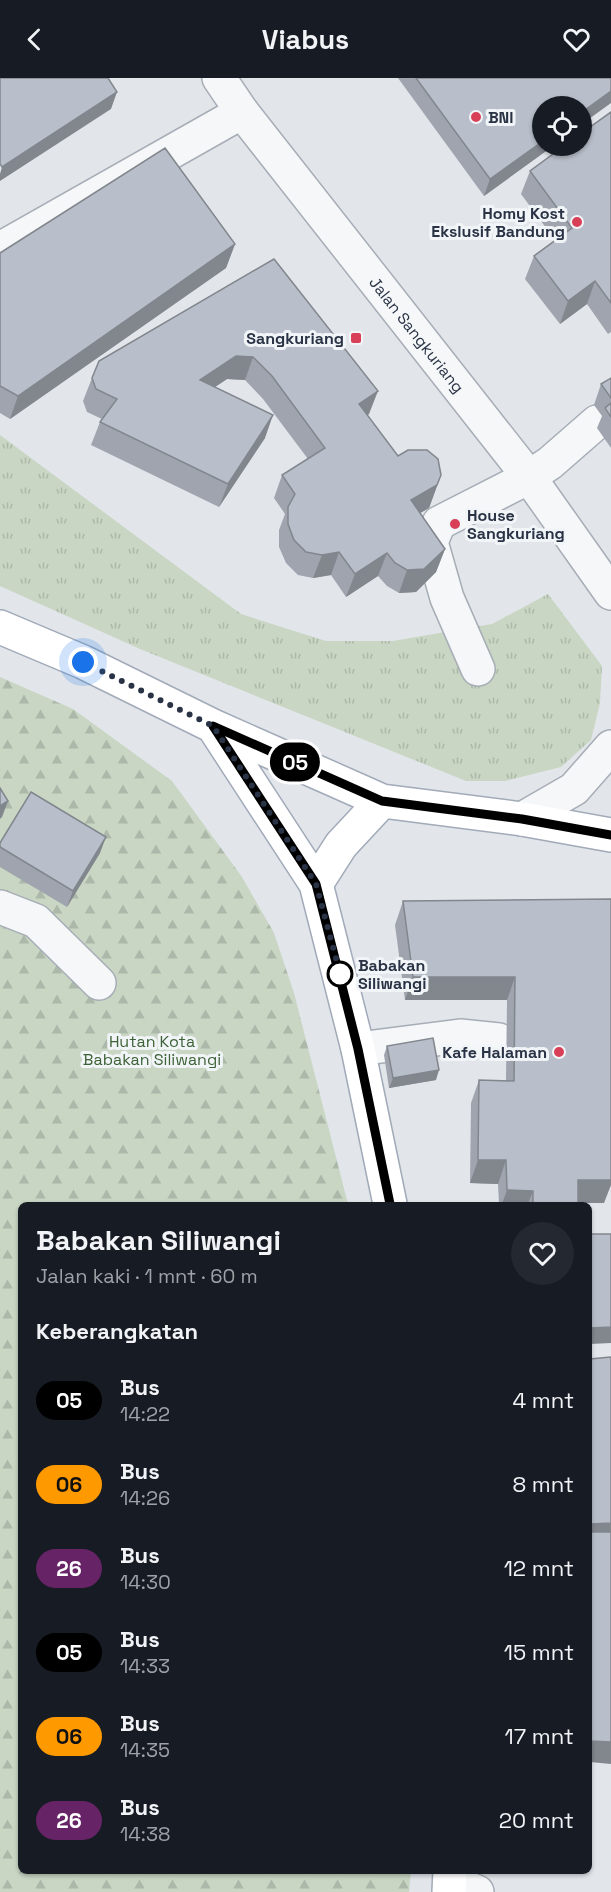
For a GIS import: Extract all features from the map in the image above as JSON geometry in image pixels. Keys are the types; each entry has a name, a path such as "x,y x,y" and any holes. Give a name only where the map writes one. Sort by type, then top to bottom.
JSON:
{"main road":[{"path":"0,627 83,662 213,726 382,801 522,819 611,836"},
{"path":"213,726 316,884 358,1049 390,1202"},
{"path":"316,884 341,845 382,801"}],"street":[{"name":"Jalan Sangkuriang","path":"219,78 242,112 529,477 611,593"},
{"path":"0,249 242,112"},
{"path":"478,669 447,598 431,542 439,523 529,477 550,463 597,422"},
{"path":"522,819 574,789 611,747"},
{"path":"0,907 36,921 99,983"},
{"path":"358,1049 460,1036 499,1040"}],"green space":[{"path":"0,435 241,614 326,641 393,641 492,624 548,594 602,666 600,703 591,740 561,767 505,781 466,781 140,649 0,586"},
{"name":"Hutan Kota Babakan Siliwangi","path":"0,677 73,709 172,781 242,877 274,933 294,993 347,1202 18,1202 18,1874 411,1874 409,1892 0,1892"}],"building":[{"path":"0,78 108,78 117,92 2,167 0,164"},
{"path":"416,78 611,78 611,91 592,105 592,96 532,96 532,149 490,179"},
{"name":"Homy Kost Ekslusif Bandung","path":"611,112 611,303 595,281 568,301 534,256 572,228 530,171 550,156 592,156 592,126"},
{"path":"165,148 235,244 18,396 0,386 0,253"},
{"path":"274,259 378,391 359,404 398,456 408,450 427,450 438,459 441,475 437,485 411,500 445,549 424,569 407,570 395,563 387,553 355,574 339,552 322,555 306,552 294,540 288,524 288,507 295,494 282,475 325,448 272,376 253,357 236,356 200,380 273,415 228,484 100,422 117,399 96,389 92,378 99,361"},
{"path":"611,378 611,398 601,384"},
{"path":"611,403 611,417 605,408"},
{"path":"0,788 8,801 0,806"},
{"path":"31,792 106,837 73,891 0,847 0,843"},
{"name":"Kafe Halaman","path":"611,899 611,1180 578,1180 578,1202 533,1202 533,1191 507,1190 506,1160 478,1160 479,1080 514,1081 515,977 413,977 403,901"},
{"path":"433,1038 439,1070 393,1078 387,1046"},
{"path":"592,1234 611,1234 611,1327 592,1328"},
{"path":"611,1357 611,1523 592,1524 592,1359"},
{"path":"592,1532 611,1532 611,1742 592,1741"}],"bus line":[{"name":"05","path":"390,1202 358,1049 316,884 213,726 382,801 522,819 611,835"}],"place":[{"name":"BNI","path":"476,117"},
{"name":"Homy Kost Ekslusif Bandung","path":"577,222"},
{"name":"Sangkuriang","path":"356,338"},
{"name":"House Sangkuriang","path":"455,524"},
{"name":"Babakan Siliwangi","path":"340,974"},
{"name":"Kafe Halaman","path":"559,1052"}],"route":[{"path":"83,662 213,726 316,884 341,977 340,974"}]}
